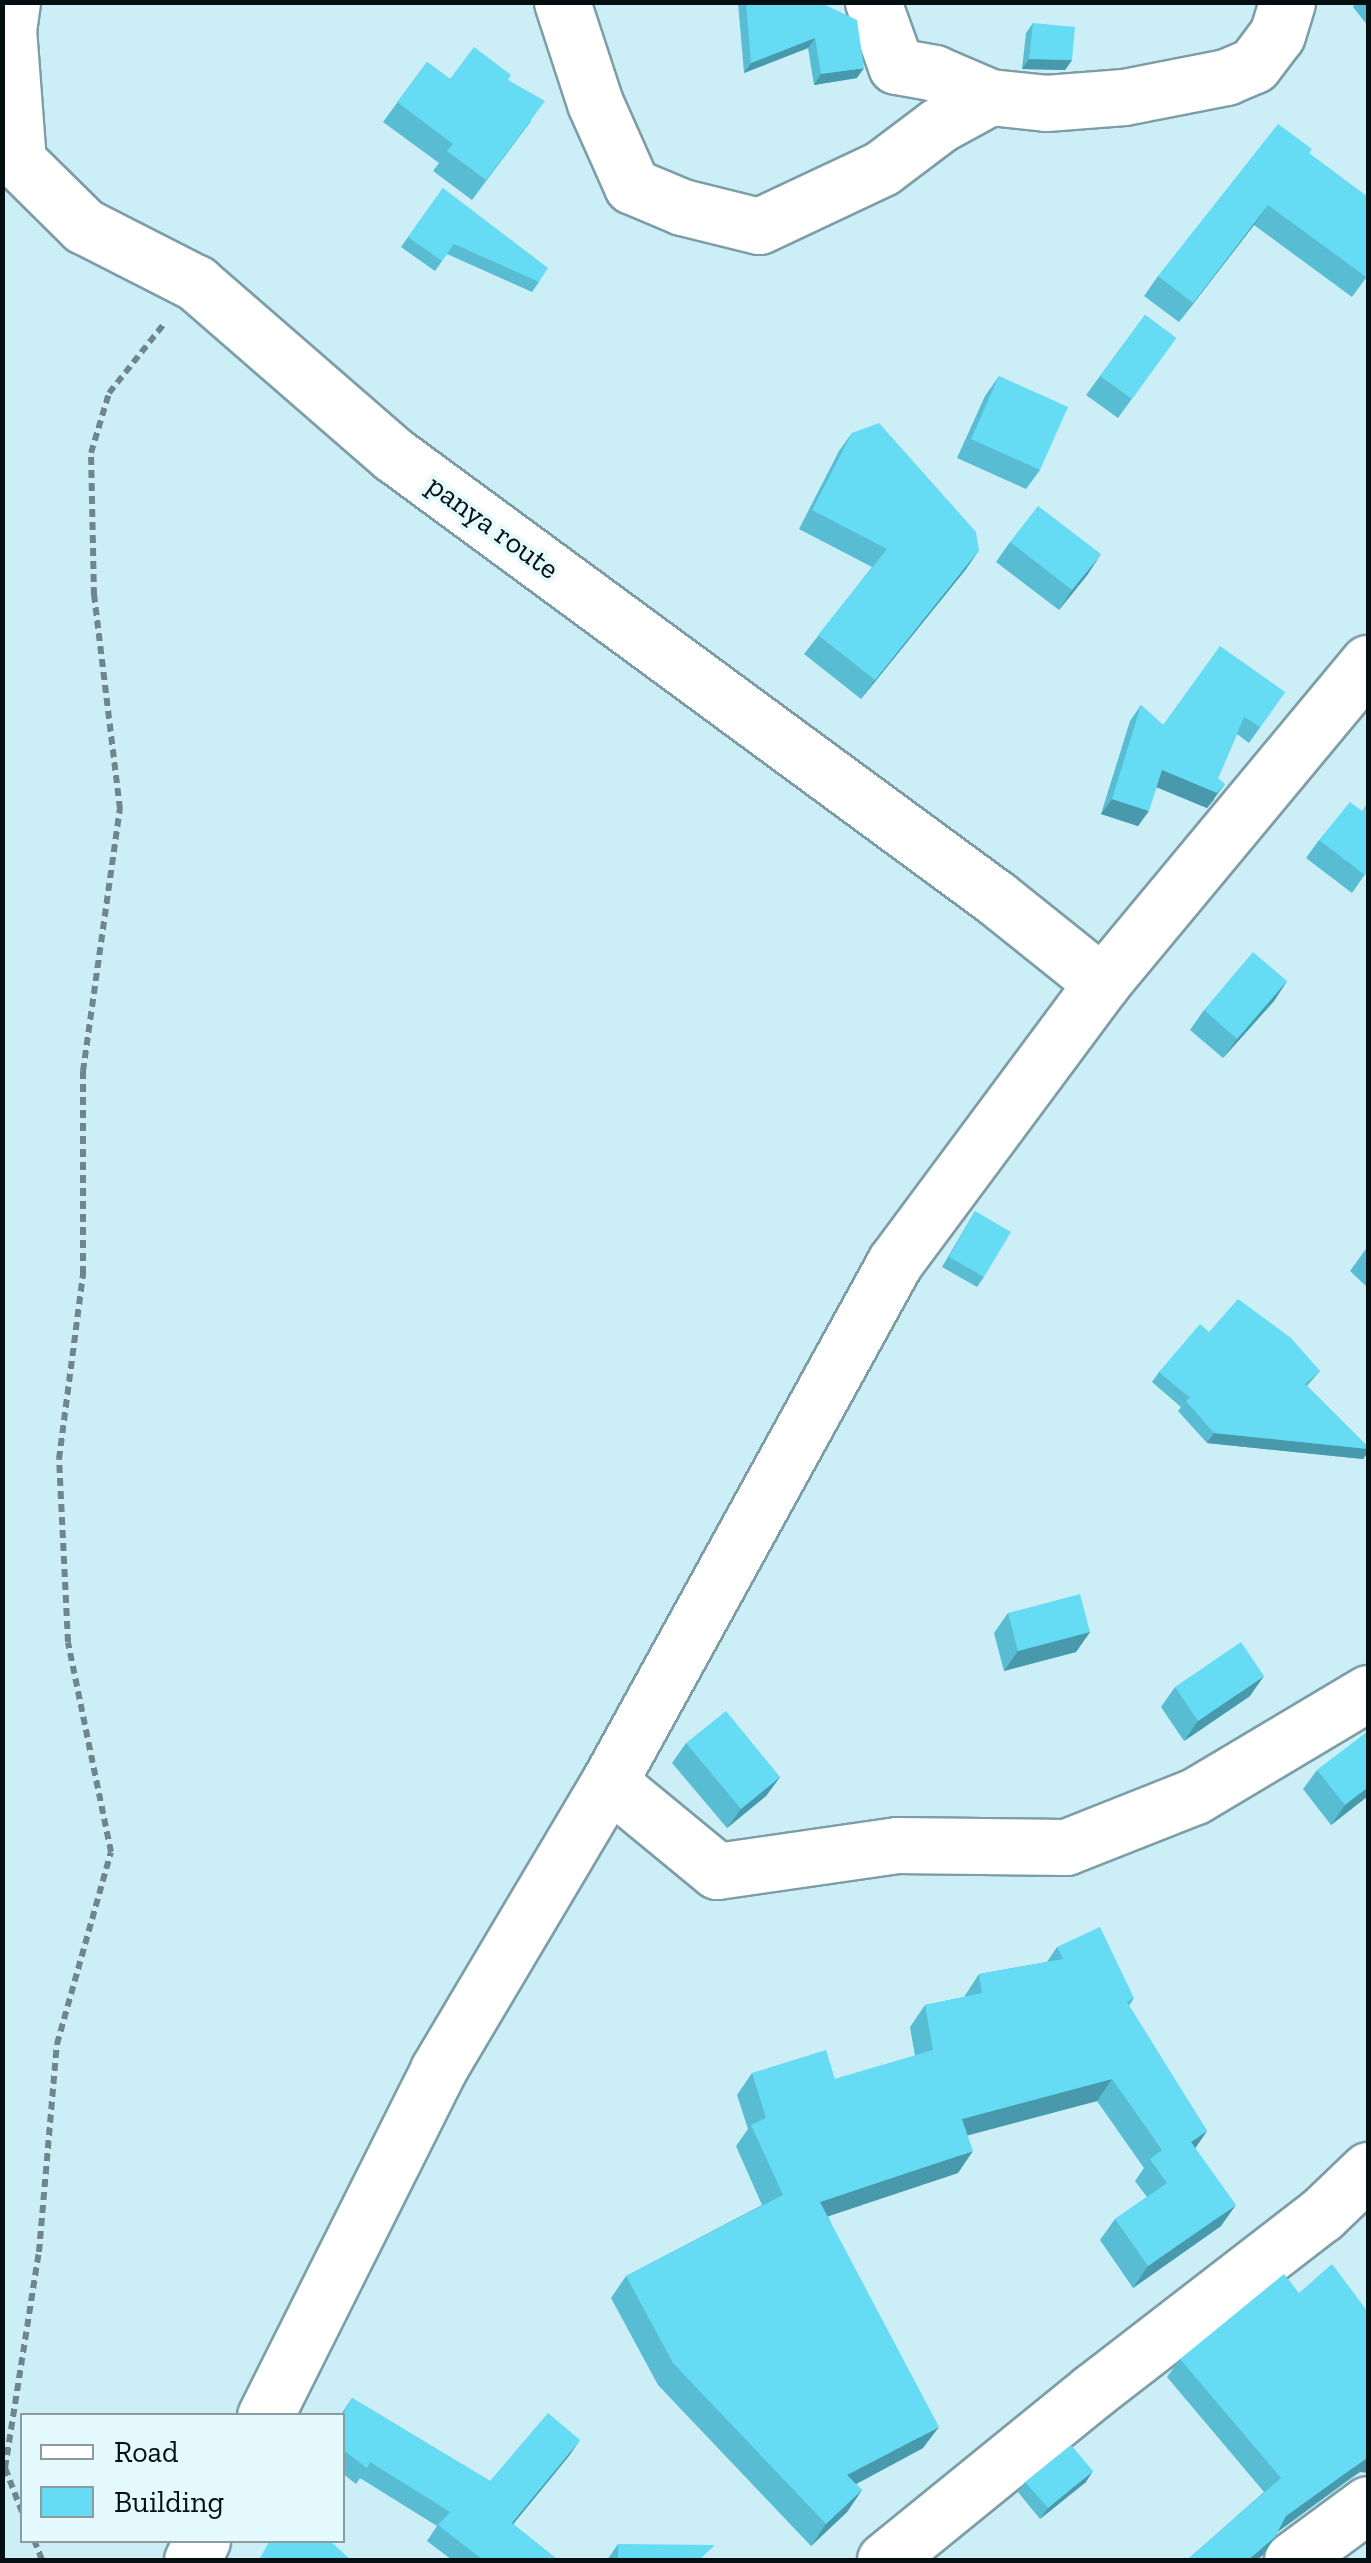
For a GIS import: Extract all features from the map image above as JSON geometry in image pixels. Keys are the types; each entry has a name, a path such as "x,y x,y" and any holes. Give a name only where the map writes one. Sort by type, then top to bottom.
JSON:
{"street":[{"name":"panya route","path":"12,2 8,29 10,155 84,226 196,283 394,454 996,898 1102,983"},
{"path":"562,2 594,103 632,186 682,207 759,226 882,168 938,125 990,97"},
{"path":"873,2 896,66 934,74 990,97 1046,103 1124,98 1226,77 1254,65 1277,35 1287,2"},
{"path":"266,2413 438,2070 609,1782 896,1262 1102,983 1368,664"},
{"path":"609,1782 718,1871 897,1846 1066,1847 1194,1796 1368,1693"},
{"path":"885,2560 1093,2390 1322,2215 1368,2170"},
{"path":"1292,2560 1368,2504"}],"path":[{"path":"20,2507 5,2468 39,2252 57,2044 111,1852 68,1642 59,1459 83,1274 84,1071 120,809 94,594 91,453 108,393 196,283"}],"building":[{"path":"746,2 819,2 857,20 864,68 821,74 815,38 751,63"},
{"path":"1033,23 1075,27 1072,60 1029,59"},
{"path":"474,47 511,75 508,80 545,101 486,180 447,151 453,144 397,102 427,62 450,79"},
{"path":"1278,124 1368,197 1368,274 1366,277 1268,205 1193,303 1158,276"},
{"path":"443,188 548,268 539,282 454,244 442,261 408,237"},
{"path":"1145,315 1176,338 1132,399 1100,376"},
{"path":"999,376 1068,407 1040,470 971,439"},
{"path":"879,423 976,532 979,550 875,680 818,635 887,549 812,510 852,433"},
{"path":"1038,506 1101,554 1072,590 1010,542"},
{"path":"1220,646 1285,692 1260,727 1244,717 1218,778 1225,784 1217,793 1162,770 1149,811 1112,799 1141,705 1163,725"},
{"path":"1350,802 1362,811 1368,802 1365,875 1319,840"},
{"path":"1253,952 1287,981 1237,1039 1204,1010"},
{"path":"975,1211 1011,1232 984,1277 949,1257"},
{"path":"1238,1299 1291,1338 1320,1371 1305,1384 1368,1449 1214,1433 1186,1401 1190,1398 1159,1372 1200,1324 1209,1332"},
{"path":"1080,1594 1090,1632 1018,1651 1008,1613"},
{"path":"1241,1642 1264,1676 1198,1721 1175,1687"},
{"path":"726,1711 780,1777 741,1809 686,1743"},
{"path":"1368,1731 1368,1787 1345,1805 1317,1770"},
{"path":"1100,1927 1134,1998 1127,2002 1207,2131 1191,2142 1236,2205 1148,2266 1115,2219 1167,2183 1150,2159 1162,2150 1112,2079 962,2119 973,2151 820,2202 939,2427 847,2475 862,2490 826,2524 673,2363 626,2276 783,2195 751,2125 766,2118 752,2073 826,2050 835,2079 933,2050 925,2005 982,1993 979,1974 1063,1959 1057,1947"},
{"path":"1332,2264 1368,2312 1368,2457 1286,2516 1275,2537 1248,2560 1187,2560 1281,2478 1180,2359 1284,2274 1299,2293"},
{"path":"352,2398 490,2481 548,2413 580,2440 512,2523 558,2560 483,2560 438,2525 450,2512 370,2462 367,2468 345,2451 344,2413"},
{"path":"1071,2445 1093,2471 1048,2508 1025,2482"},
{"path":"268,2543 332,2543 351,2560 259,2560"},
{"path":"618,2544 715,2545 699,2560 618,2560"}]}
